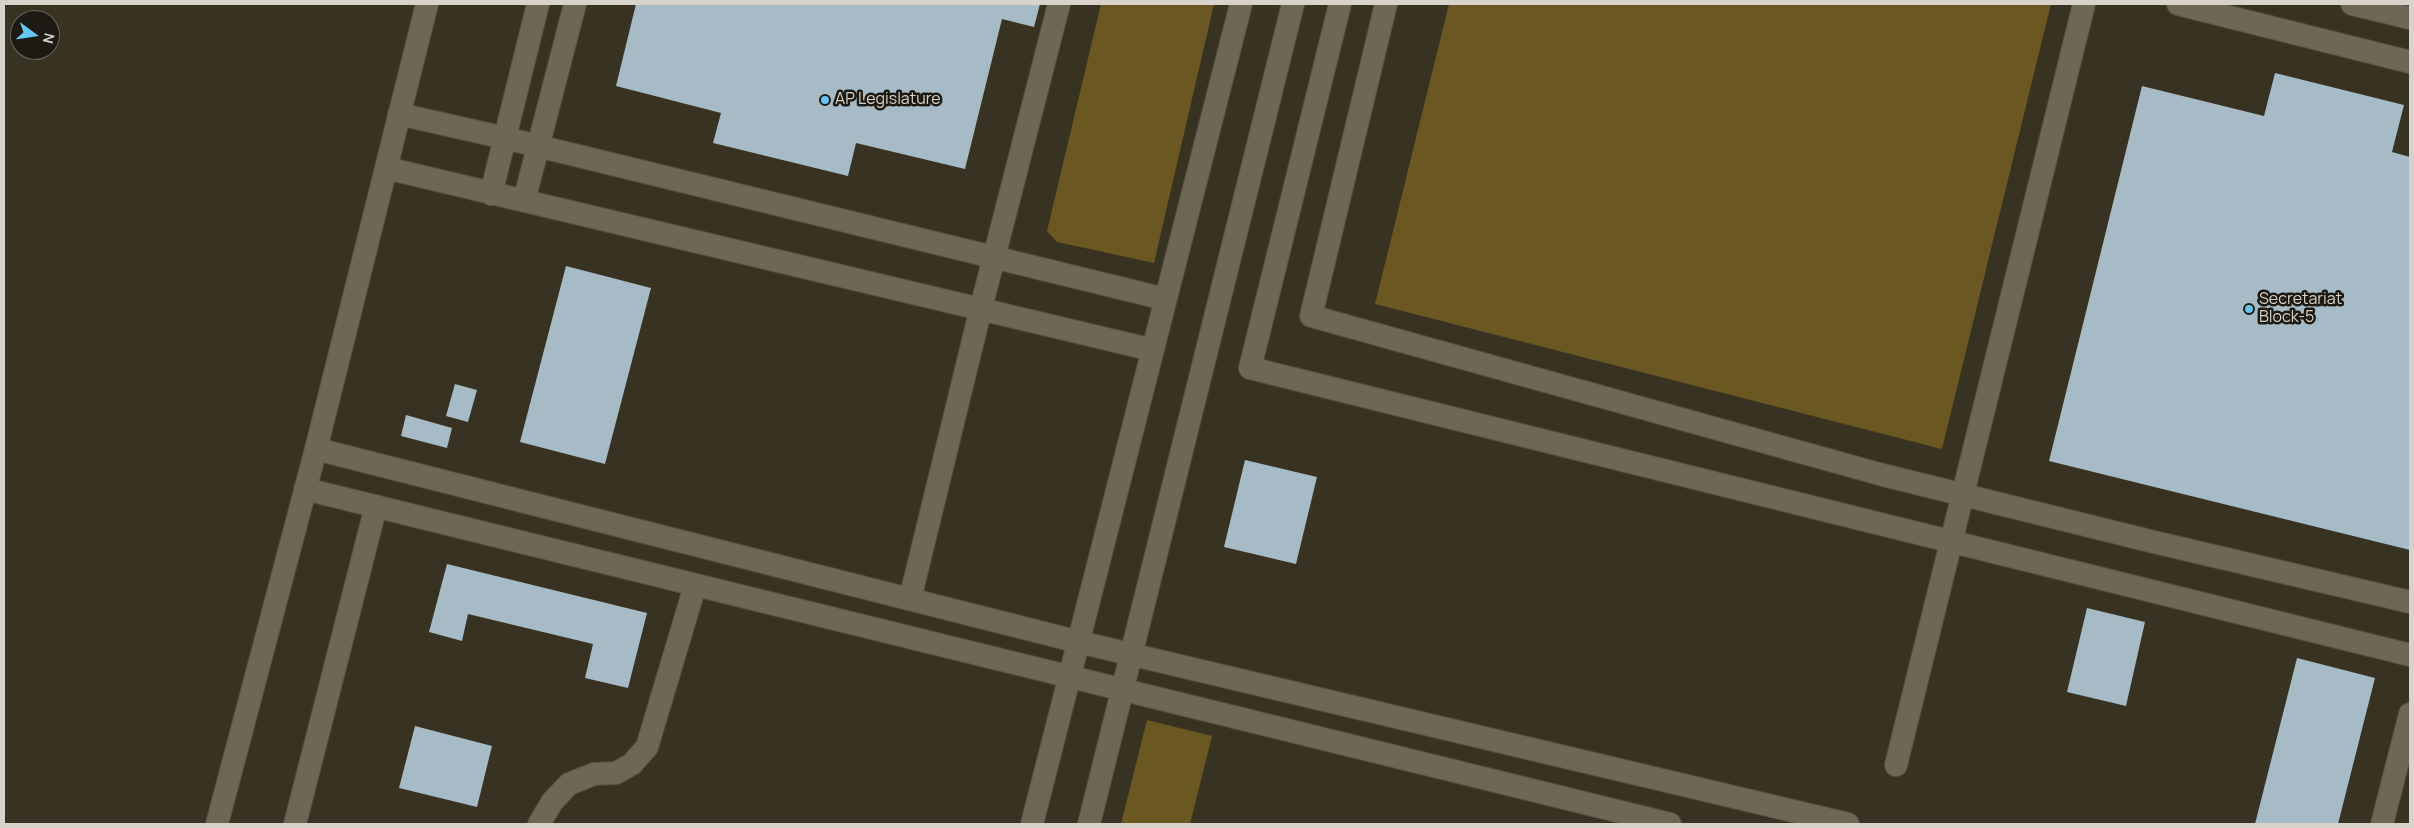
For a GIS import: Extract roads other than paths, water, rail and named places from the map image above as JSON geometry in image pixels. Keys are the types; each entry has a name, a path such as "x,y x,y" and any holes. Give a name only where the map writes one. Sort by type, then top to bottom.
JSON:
{"lane":[{"path":"217,824 316,448 426,4"},
{"path":"491,194 538,4"},
{"path":"524,201 575,4"},
{"path":"910,599 981,308 1059,4"},
{"path":"1032,824 1241,4"},
{"path":"1089,824 1293,4"},
{"path":"1340,4 1250,368 2410,655"},
{"path":"1386,4 1311,316 1874,472 2410,602"},
{"path":"1896,764 2084,4"},
{"path":"2178,4 2410,62"},
{"path":"2352,4 2410,18"},
{"path":"399,114 995,256 1165,299"},
{"path":"386,168 1153,350"},
{"path":"316,448 1079,642 1836,823"},
{"path":"305,488 696,586 1670,824"},
{"path":"295,824 376,506"},
{"path":"539,824 552,802 568,784 594,774 616,773 632,764 647,747 696,586"},
{"path":"2382,824 2410,714"}],"place":[{"name":"AP Legislature","path":"825,100"},
{"name":"Secretariat Block-5","path":"2249,309"}]}
